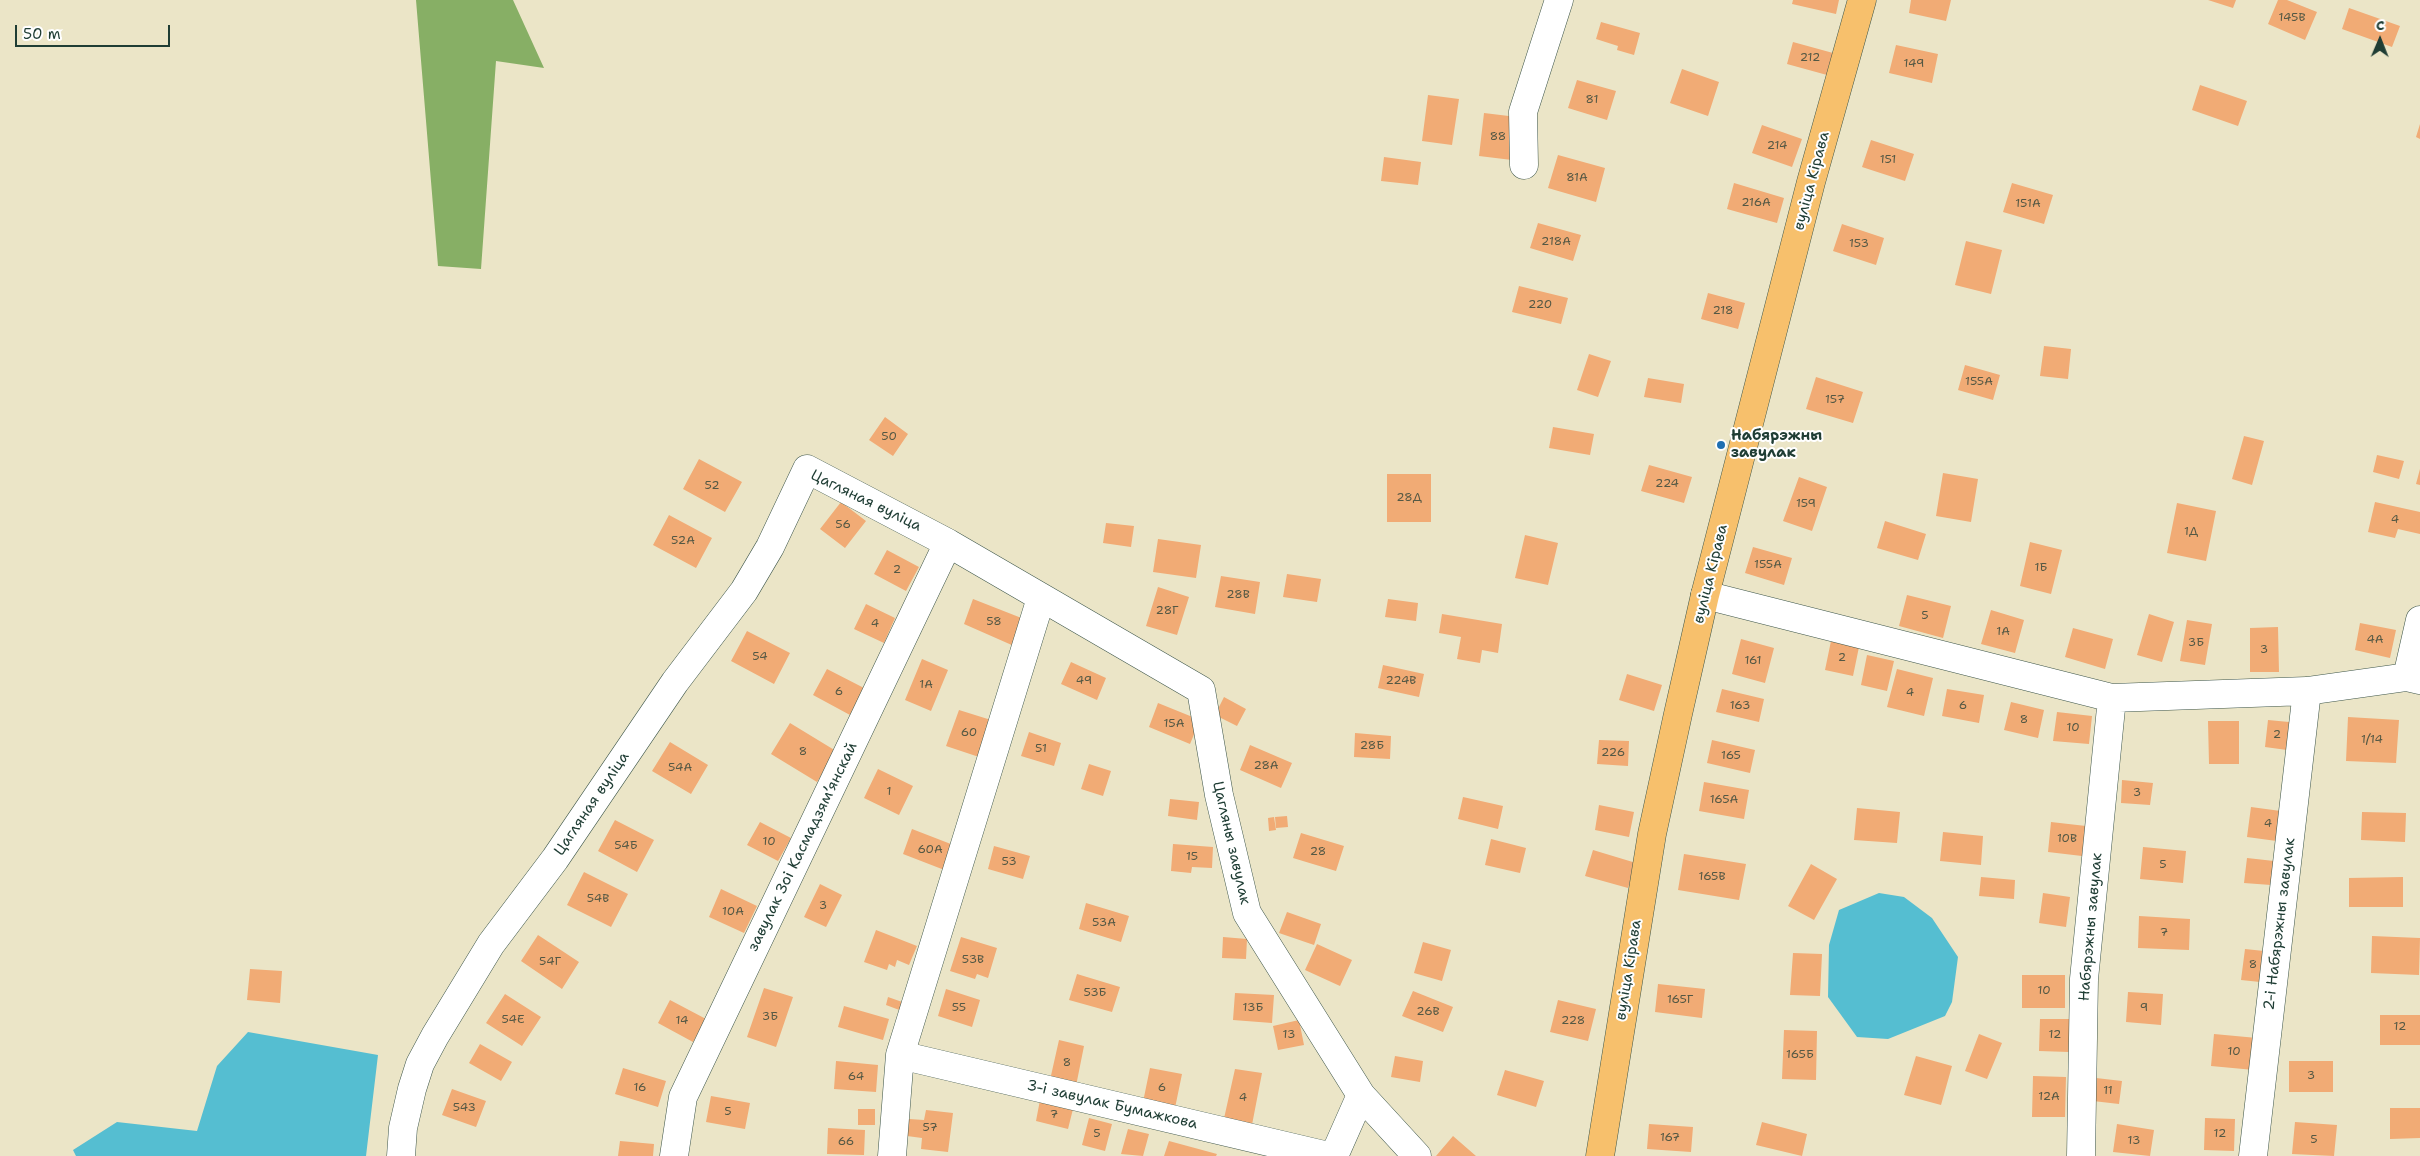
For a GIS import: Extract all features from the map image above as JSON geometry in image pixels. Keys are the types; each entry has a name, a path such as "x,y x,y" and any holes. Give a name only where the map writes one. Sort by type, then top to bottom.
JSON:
{"main road":[{"name":"вуліца Кірава","path":"1600,1156 1652,834 1705,595 1811,182 1862,0"}],"street":[{"path":"1524,165 1524,112 1559,0"},
{"name":"Цагляная вуліца","path":"401,1156 403,1128 412,1090 420,1064 435,1036 491,944 555,859 675,682 744,591 770,547 807,469 948,543 1041,598"},
{"name":"завулак Зоі Касмадзямʼянскай","path":"674,1156 683,1097 948,543"},
{"path":"1705,595 2112,698 2307,691 2414,679 2420,620"},
{"path":"892,1156 900,1055 1041,598"},
{"name":"Цагляны завулак","path":"1041,598 1200,690 1220,795 1248,914 1361,1095 1417,1156"},
{"name":"2-і Набярэжны завулак","path":"2253,1156 2307,691"},
{"name":"Набярэжны завулак","path":"2081,1156 2084,979 2112,698"},
{"name":"3-і завулак Бумажкова","path":"900,1055 1325,1156"},
{"path":"1334,1156 1361,1095"}],"green space":[{"path":"416,0 513,0 544,68 496,61 481,269 438,266"}],"water":[{"path":"1879,893 1904,897 1932,918 1958,957 1952,1002 1945,1016 1888,1039 1857,1037 1828,997 1829,945 1839,910"},
{"path":"248,1032 378,1055 366,1156 76,1156 73,1150 117,1122 197,1131 217,1066"}],"building":[{"path":"1793,0 1839,0 1836,14 1792,4"},
{"path":"1911,0 1951,0 1946,21 1909,13"},
{"path":"2208,0 2236,0 2233,8"},
{"path":"2278,0 2287,0 2317,12 2305,40 2268,24"},
{"path":"2349,8 2400,26 2392,47 2342,29"},
{"path":"1601,22 1640,33 1634,55 1617,50 1618,46 1596,39"},
{"path":"1793,42 1833,53 1827,75 1787,64"},
{"path":"1896,45 1938,54 1932,83 1889,73"},
{"path":"1682,69 1719,82 1708,116 1670,103"},
{"path":"1577,80 1616,91 1607,120 1568,108"},
{"path":"2200,85 2247,101 2238,126 2192,110"},
{"path":"1428,95 1459,99 1452,145 1422,141"},
{"path":"1484,113 1517,117 1512,160 1479,156"},
{"path":"2420,124 2420,139 2416,137"},
{"path":"1762,125 1802,139 1792,167 1752,153"},
{"path":"1871,140 1914,154 1905,181 1862,167"},
{"path":"1558,155 1605,168 1596,202 1548,188"},
{"path":"1384,157 1421,162 1418,185 1381,181"},
{"path":"1734,183 1784,198 1777,223 1727,209"},
{"path":"2012,183 2053,195 2044,224 2003,212"},
{"path":"1538,223 1581,235 1573,261 1530,248"},
{"path":"1842,224 1884,238 1876,265 1833,251"},
{"path":"1966,241 2002,250 1991,294 1955,285"},
{"path":"1519,286 1568,298 1561,324 1512,312"},
{"path":"1708,293 1745,303 1738,329 1701,319"},
{"path":"2044,346 2071,349 2068,379 2040,376"},
{"path":"1589,354 1611,361 1598,397 1577,390"},
{"path":"1965,365 2000,375 1993,400 1958,390"},
{"path":"1816,377 1863,392 1853,423 1806,409"},
{"path":"1648,378 1684,384 1681,403 1644,397"},
{"path":"885,417 908,434 893,456 869,440"},
{"path":"1553,427 1594,434 1590,455 1549,448"},
{"path":"2244,436 2264,441 2252,485 2232,479"},
{"path":"2377,455 2404,461 2399,479 2373,472"},
{"path":"699,459 742,482 725,512 683,489"},
{"path":"1649,465 1692,477 1684,503 1641,491"},
{"path":"2420,469 2420,485 2416,484"},
{"path":"1943,473 1978,479 1971,522 1936,516"},
{"path":"1387,474 1431,474 1431,522 1387,522"},
{"path":"1799,477 1827,487 1812,531 1783,521"},
{"path":"841,502 866,521 845,548 820,529"},
{"path":"2375,502 2420,512 2420,534 2398,529 2395,538 2368,532"},
{"path":"2177,503 2216,511 2206,561 2167,553"},
{"path":"669,515 712,538 696,568 653,545"},
{"path":"1885,521 1926,534 1918,560 1877,548"},
{"path":"1106,523 1134,526 1131,547 1103,543"},
{"path":"1525,535 1558,543 1548,585 1515,578"},
{"path":"1158,539 1201,545 1196,578 1153,572"},
{"path":"2030,542 2062,550 2051,594 2020,586"},
{"path":"1753,547 1792,558 1784,585 1745,573"},
{"path":"887,550 919,567 906,591 874,574"},
{"path":"1287,574 1321,579 1317,602 1283,597"},
{"path":"1221,576 1260,582 1255,614 1215,607"},
{"path":"1158,587 1189,597 1177,635 1146,626"},
{"path":"1907,595 1951,606 1943,638 1899,626"},
{"path":"973,599 1024,619 1014,646 964,624"},
{"path":"1388,599 1418,603 1416,621 1385,617"},
{"path":"866,604 895,618 884,643 854,629"},
{"path":"1991,610 2024,620 2015,653 1981,644"},
{"path":"1442,614 1502,624 1498,653 1482,650 1480,663 1457,659 1461,637 1439,633"},
{"path":"2149,614 2174,622 2162,662 2137,655"},
{"path":"2187,620 2212,624 2205,665 2180,661"},
{"path":"2360,623 2396,630 2390,658 2355,650"},
{"path":"2278,627 2279,672 2250,672 2250,628"},
{"path":"2073,628 2113,639 2105,669 2065,657"},
{"path":"747,631 790,653 774,684 731,661"},
{"path":"1741,639 1774,648 1765,683 1732,674"},
{"path":"1831,641 1859,647 1853,676 1825,670"},
{"path":"1867,655 1894,661 1887,691 1861,685"},
{"path":"922,659 948,670 931,711 905,700"},
{"path":"1071,662 1106,678 1097,700 1061,684"},
{"path":"1383,665 1424,674 1419,697 1378,688"},
{"path":"827,669 864,688 850,715 813,695"},
{"path":"1897,669 1933,678 1924,716 1887,707"},
{"path":"1627,674 1662,685 1654,711 1619,700"},
{"path":"1722,689 1764,699 1759,722 1716,712"},
{"path":"1947,689 1984,695 1979,723 1942,716"},
{"path":"1224,697 1246,709 1237,726 1215,715"},
{"path":"2011,702 2044,710 2038,738 2004,730"},
{"path":"1158,703 1200,720 1190,744 1149,727"},
{"path":"959,710 991,720 979,757 946,746"},
{"path":"2057,712 2092,716 2089,744 2053,741"},
{"path":"2348,717 2399,720 2396,763 2346,761"},
{"path":"2268,720 2289,722 2287,750 2265,747"},
{"path":"2208,721 2239,721 2239,764 2209,764"},
{"path":"790,723 836,751 817,782 771,754"},
{"path":"1029,732 1061,743 1054,766 1021,756"},
{"path":"1355,733 1391,736 1390,759 1354,757"},
{"path":"1599,740 1629,741 1628,766 1597,764"},
{"path":"1712,740 1755,750 1750,773 1707,763"},
{"path":"670,742 708,765 691,794 652,771"},
{"path":"1250,745 1292,763 1281,788 1240,770"},
{"path":"1089,764 1111,771 1103,796 1081,789"},
{"path":"878,769 913,786 899,815 864,798"},
{"path":"2122,780 2153,783 2150,805 2121,803"},
{"path":"1704,782 1749,790 1744,819 1699,811"},
{"path":"1463,797 1503,806 1498,829 1458,819"},
{"path":"1170,799 1199,802 1197,820 1168,816"},
{"path":"1599,805 1634,812 1629,837 1595,830"},
{"path":"2251,807 2288,812 2284,842 2247,837"},
{"path":"1857,808 1900,812 1897,843 1854,840"},
{"path":"2362,812 2406,813 2405,842 2361,840"},
{"path":"1287,816 1288,827 1276,828 1275,817"},
{"path":"1274,817 1276,830 1269,831 1268,818"},
{"path":"615,820 654,840 637,872 598,851"},
{"path":"760,822 791,838 778,861 747,845"},
{"path":"2051,822 2086,826 2082,856 2048,852"},
{"path":"912,829 956,846 947,871 903,854"},
{"path":"1943,832 1983,836 1981,865 1940,861"},
{"path":"1301,833 1344,846 1336,871 1293,858"},
{"path":"1491,839 1526,848 1520,873 1485,865"},
{"path":"1173,844 1213,847 1212,868 1192,867 1191,873 1171,871"},
{"path":"994,846 1030,856 1023,879 988,869"},
{"path":"2143,847 2186,851 2183,883 2140,879"},
{"path":"1593,850 1636,863 1628,888 1585,876"},
{"path":"1684,854 1746,864 1739,900 1678,890"},
{"path":"2247,858 2274,861 2271,885 2244,883"},
{"path":"1811,864 1837,879 1814,920 1788,906"},
{"path":"584,872 628,894 611,927 567,905"},
{"path":"1981,877 2015,880 2014,899 1979,896"},
{"path":"2403,877 2403,907 2349,907 2349,878"},
{"path":"820,884 842,895 826,927 804,917"},
{"path":"721,889 757,906 744,933 709,917"},
{"path":"2043,893 2070,897 2066,927 2039,923"},
{"path":"1086,903 1129,916 1121,942 1079,929"},
{"path":"1287,912 1321,924 1314,945 1279,933"},
{"path":"2139,916 2190,919 2189,950 2138,948"},
{"path":"876,930 917,946 909,965 897,960 895,967 889,964 887,970 864,962"},
{"path":"538,935 579,962 562,989 521,961"},
{"path":"2372,936 2420,938 2419,975 2371,973"},
{"path":"961,937 997,948 988,978 977,974 975,979 950,971"},
{"path":"1223,937 1247,939 1246,959 1222,958"},
{"path":"1423,942 1451,950 1442,981 1414,973"},
{"path":"1317,944 1352,960 1340,986 1305,970"},
{"path":"2245,949 2264,951 2260,982 2241,980"},
{"path":"1793,953 1822,954 1820,996 1790,995"},
{"path":"250,969 282,971 280,1003 247,1000"},
{"path":"1077,974 1120,987 1112,1012 1069,1000"},
{"path":"2022,975 2065,975 2065,1008 2022,1008"},
{"path":"1658,984 1705,989 1702,1018 1655,1012"},
{"path":"764,988 793,997 776,1047 747,1037"},
{"path":"946,989 980,1000 972,1027 938,1016"},
{"path":"1413,991 1453,1007 1443,1032 1402,1016"},
{"path":"2128,992 2163,994 2161,1025 2126,1022"},
{"path":"1235,993 1274,995 1272,1023 1233,1020"},
{"path":"505,994 541,1017 522,1046 486,1023"},
{"path":"888,997 905,1003 902,1011 886,1005"},
{"path":"670,1000 706,1019 693,1042 658,1023"},
{"path":"1558,1000 1596,1009 1588,1041 1550,1032"},
{"path":"844,1006 889,1019 883,1040 838,1027"},
{"path":"2380,1015 2420,1015 2420,1045 2380,1045"},
{"path":"2040,1019 2070,1019 2069,1052 2039,1051"},
{"path":"1299,1020 1304,1045 1278,1050 1273,1026"},
{"path":"1784,1030 1817,1031 1816,1080 1782,1079"},
{"path":"1979,1034 2002,1043 1987,1079 1965,1071"},
{"path":"2214,1034 2257,1038 2254,1070 2211,1066"},
{"path":"1059,1040 1084,1046 1076,1086 1050,1080"},
{"path":"480,1044 512,1062 501,1081 469,1063"},
{"path":"1395,1056 1423,1061 1420,1082 1391,1077"},
{"path":"1916,1056 1952,1066 1941,1105 1904,1095"},
{"path":"836,1061 878,1065 876,1092 834,1089"},
{"path":"2289,1061 2333,1061 2333,1092 2289,1092"},
{"path":"623,1068 666,1081 658,1107 615,1094"},
{"path":"1150,1068 1182,1074 1175,1108 1143,1102"},
{"path":"1235,1069 1262,1073 1251,1130 1223,1123"},
{"path":"1505,1070 1544,1081 1536,1107 1497,1095"},
{"path":"2033,1076 2066,1077 2065,1117 2032,1117"},
{"path":"2096,1078 2122,1081 2119,1104 2093,1101"},
{"path":"452,1089 486,1101 476,1127 442,1115"},
{"path":"711,1096 750,1103 745,1129 706,1122"},
{"path":"1040,1100 1073,1109 1068,1129 1036,1121"},
{"path":"2390,1108 2420,1108 2420,1138 2390,1139"},
{"path":"858,1109 875,1109 875,1125 858,1125"},
{"path":"926,1110 953,1113 948,1152 921,1149 922,1138 907,1136 909,1119 924,1120"},
{"path":"1089,1118 1112,1124 1105,1151 1082,1145"},
{"path":"2205,1118 2235,1119 2234,1151 2204,1150"},
{"path":"1762,1122 1807,1134 1802,1156 1756,1145"},
{"path":"2295,1122 2337,1125 2334,1156 2292,1154"},
{"path":"1649,1124 1693,1127 1691,1152 1647,1149"},
{"path":"2117,1124 2154,1130 2150,1156 2113,1152"},
{"path":"828,1128 865,1130 864,1155 827,1154"},
{"path":"1128,1129 1149,1134 1143,1156 1121,1154"},
{"path":"1453,1136 1476,1156 1436,1156"},
{"path":"620,1141 654,1144 653,1156 618,1156"},
{"path":"1169,1141 1217,1154 1216,1156 1164,1156"}],"place":[{"name":"Набярэжны завулак","path":"1721,445"}]}
